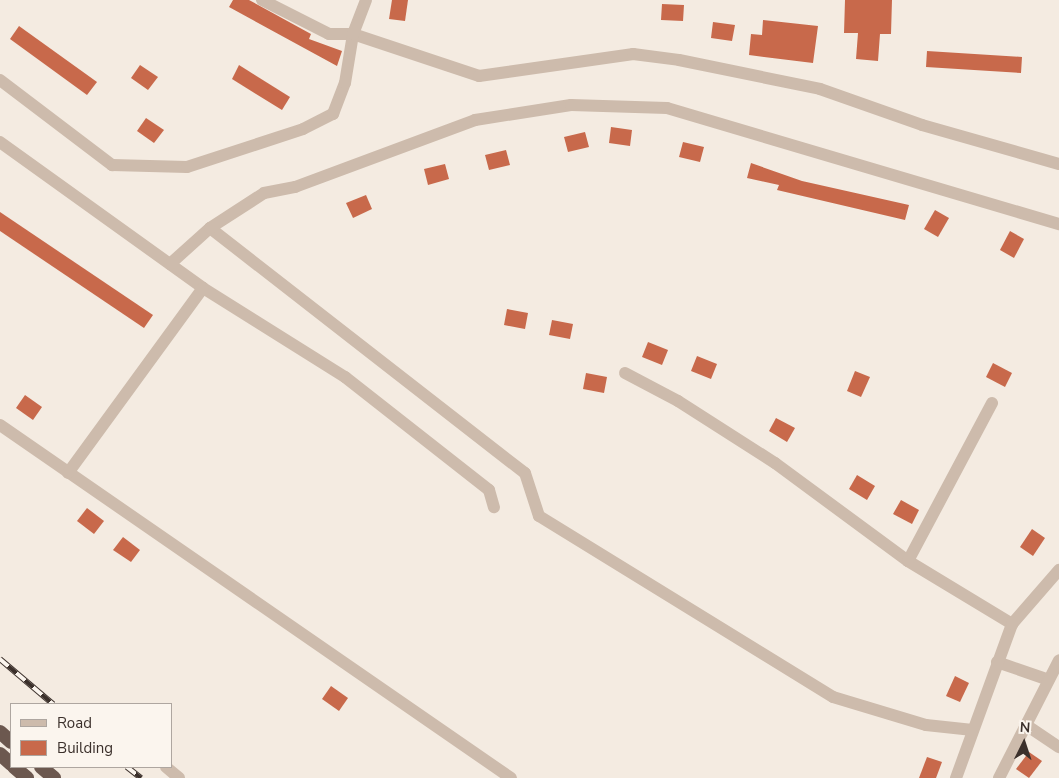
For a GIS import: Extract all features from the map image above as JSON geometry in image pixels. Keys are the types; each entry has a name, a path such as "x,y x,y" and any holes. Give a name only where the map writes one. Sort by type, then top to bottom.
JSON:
{"highway":[{"path":"0,732 10,741"},
{"path":"0,754 10,763"},
{"path":"15,768 27,778"},
{"path":"42,768 54,778"}],"street":[{"path":"262,0 329,34 353,34 479,76 634,54 679,60 820,89 922,125 1059,164"},
{"path":"0,80 112,165 187,167 303,129 333,114 345,82 353,34 366,0"},
{"path":"170,264 210,228 264,193 295,187 475,120 571,105 667,108 1059,224"},
{"path":"0,142 203,288 346,377 489,490 494,508"},
{"path":"210,228 525,473 539,516 833,697 926,726 973,730"},
{"path":"68,473 203,288"},
{"path":"625,373 678,401 775,463 908,561 1012,624"},
{"path":"908,561 992,403"},
{"path":"0,425 511,778"},
{"path":"956,778 1012,624 1059,570"},
{"path":"999,778 1029,727 1046,679 1059,660"},
{"path":"997,662 1046,679"},
{"path":"1029,727 1059,748"},
{"path":"167,768 179,778"}],"building":[{"path":"233,0 249,0 311,34 309,39 342,51 337,66 229,7"},
{"path":"392,0 408,0 405,21 389,19"},
{"path":"845,0 892,0 891,34 880,34 878,61 856,59 858,33 844,33"},
{"path":"662,4 684,5 683,21 661,20"},
{"path":"763,20 818,26 813,63 749,55 751,34 762,35"},
{"path":"713,22 735,25 732,41 711,38"},
{"path":"19,26 97,82 87,95 10,39"},
{"path":"927,51 1022,57 1021,73 926,67"},
{"path":"140,65 158,77 148,90 131,78"},
{"path":"239,65 290,97 282,110 232,79"},
{"path":"146,118 164,130 154,143 137,131"},
{"path":"611,127 632,130 630,146 609,143"},
{"path":"585,132 589,147 568,152 564,137"},
{"path":"683,142 704,147 700,162 679,157"},
{"path":"506,150 510,165 489,170 485,155"},
{"path":"751,163 802,181 909,205 905,220 777,190 779,185 747,178"},
{"path":"445,164 449,179 428,185 424,169"},
{"path":"366,195 372,209 353,218 346,203"},
{"path":"935,210 949,218 938,237 924,229"},
{"path":"0,212 153,315 144,328 0,231"},
{"path":"1010,231 1024,239 1014,258 1000,250"},
{"path":"507,309 528,313 525,329 504,325"},
{"path":"552,320 573,324 570,339 549,335"},
{"path":"648,342 668,350 662,365 642,357"},
{"path":"697,356 717,364 711,379 691,371"},
{"path":"993,363 1012,373 1005,387 986,377"},
{"path":"855,371 870,377 861,397 847,391"},
{"path":"586,373 607,377 604,393 583,389"},
{"path":"25,395 42,407 33,420 16,408"},
{"path":"776,418 795,428 787,442 769,431"},
{"path":"857,475 875,486 867,500 849,489"},
{"path":"901,500 919,510 912,524 893,514"},
{"path":"87,508 104,521 94,534 77,521"},
{"path":"1032,529 1045,538 1033,556 1020,547"},
{"path":"123,537 140,550 131,562 113,550"},
{"path":"955,676 969,683 960,702 946,696"},
{"path":"331,686 348,698 339,711 322,699"},
{"path":"1029,752 1042,761 1029,778 1016,769"},
{"path":"927,757 942,762 936,778 919,778"}],"railway":[{"path":"0,659 52,703"},
{"path":"128,768 141,778"}]}
